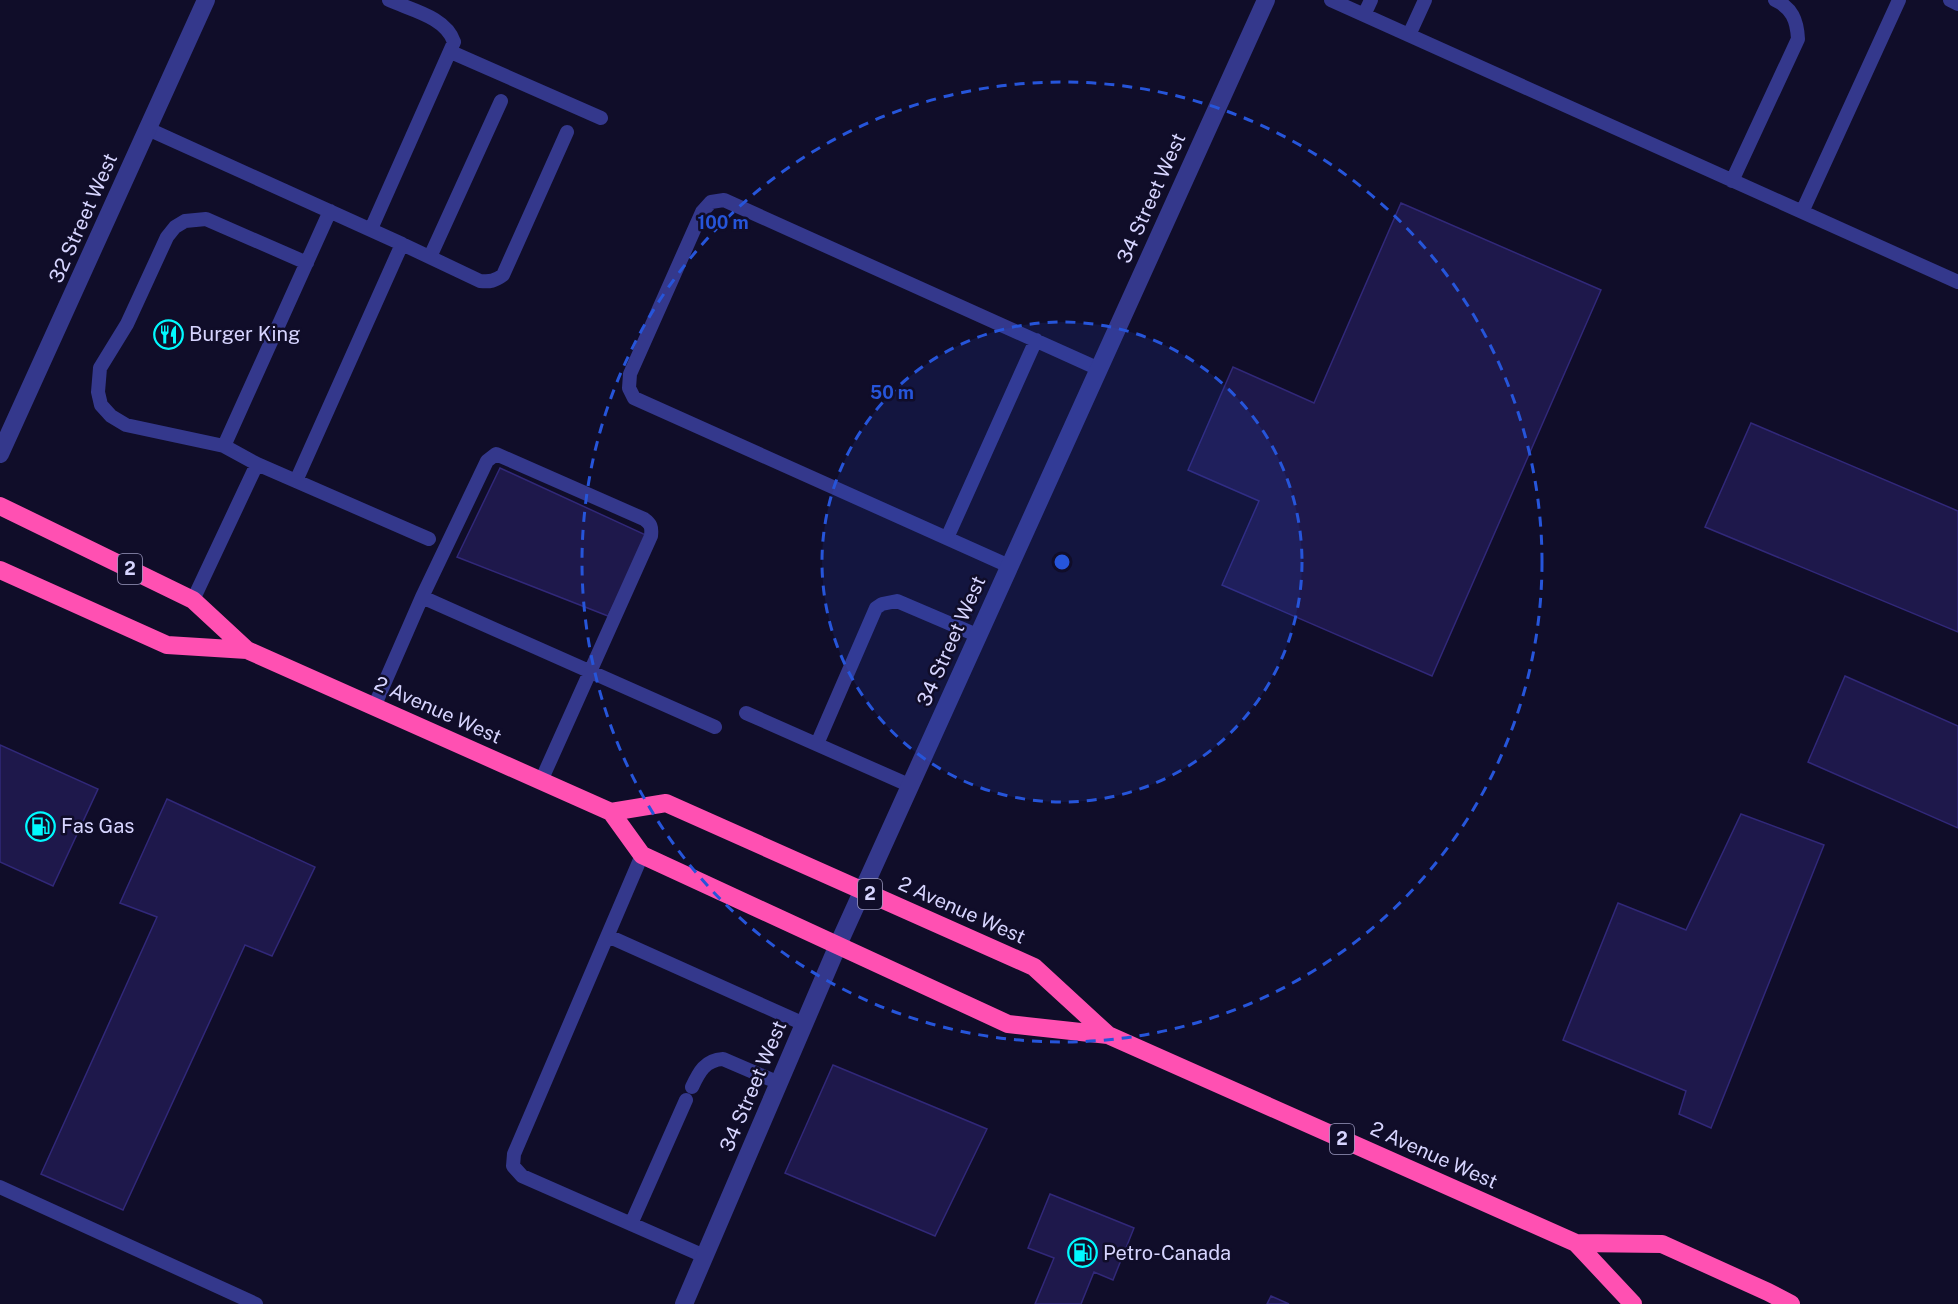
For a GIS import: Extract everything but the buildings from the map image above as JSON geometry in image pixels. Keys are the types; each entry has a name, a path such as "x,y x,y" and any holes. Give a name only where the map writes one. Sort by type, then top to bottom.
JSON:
{"highway":[{"name":"2 Avenue West","path":"0,506 193,600 247,650 611,812 642,855 1008,1024 1108,1035 1576,1243 1633,1304"},
{"name":"2 Avenue West","path":"0,570 167,645 247,650"},
{"name":"2 Avenue West","path":"611,812 666,803 1034,967 1108,1035"},
{"name":"2 Avenue West","path":"1576,1243 1662,1244 1791,1304"}],"street":[{"name":"32 Street West","path":"0,454 206,0"},
{"name":"34 Street West","path":"684,1304 838,945 1266,0"}],"lane":[{"path":"371,230 454,42 451,33 442,24 389,0"},
{"path":"1331,0 1958,282"},
{"path":"1364,15 1371,0"},
{"path":"1409,35 1425,0"},
{"path":"1732,181 1798,39 1797,24 1790,10 1775,0"},
{"path":"1802,212 1899,0"},
{"path":"1950,0 1958,4"},
{"path":"451,52 601,118"},
{"path":"430,257 501,101"},
{"path":"148,129 480,281 489,282 503,275 567,132"},
{"path":"1009,566 634,398 629,388 630,374 702,212 711,202 724,200 1099,369"},
{"path":"224,446 330,211"},
{"path":"307,263 206,219 184,221 175,227 167,237 128,324 100,368 98,392 101,405 111,416 126,425 224,446 256,464 429,539"},
{"path":"296,481 402,244"},
{"path":"947,538 1036,340"},
{"path":"374,707 422,597 487,461 496,454 506,457 644,519 650,523 652,529 651,536 541,781"},
{"path":"193,600 256,464"},
{"path":"422,597 715,727"},
{"path":"817,744 876,609 882,604 897,601 979,636"},
{"path":"746,713 911,786"},
{"path":"642,855 514,1154 513,1166 522,1176 704,1256"},
{"path":"608,936 804,1024"},
{"path":"631,1224 689,1093 705,1065 714,1059 723,1059 779,1083"},
{"path":"0,1187 256,1304"}],"place":[{"name":"Burger King","path":"168,334"},
{"name":"Fas Gas","path":"40,826"},
{"name":"Petro-Canada","path":"1082,1253"}]}
